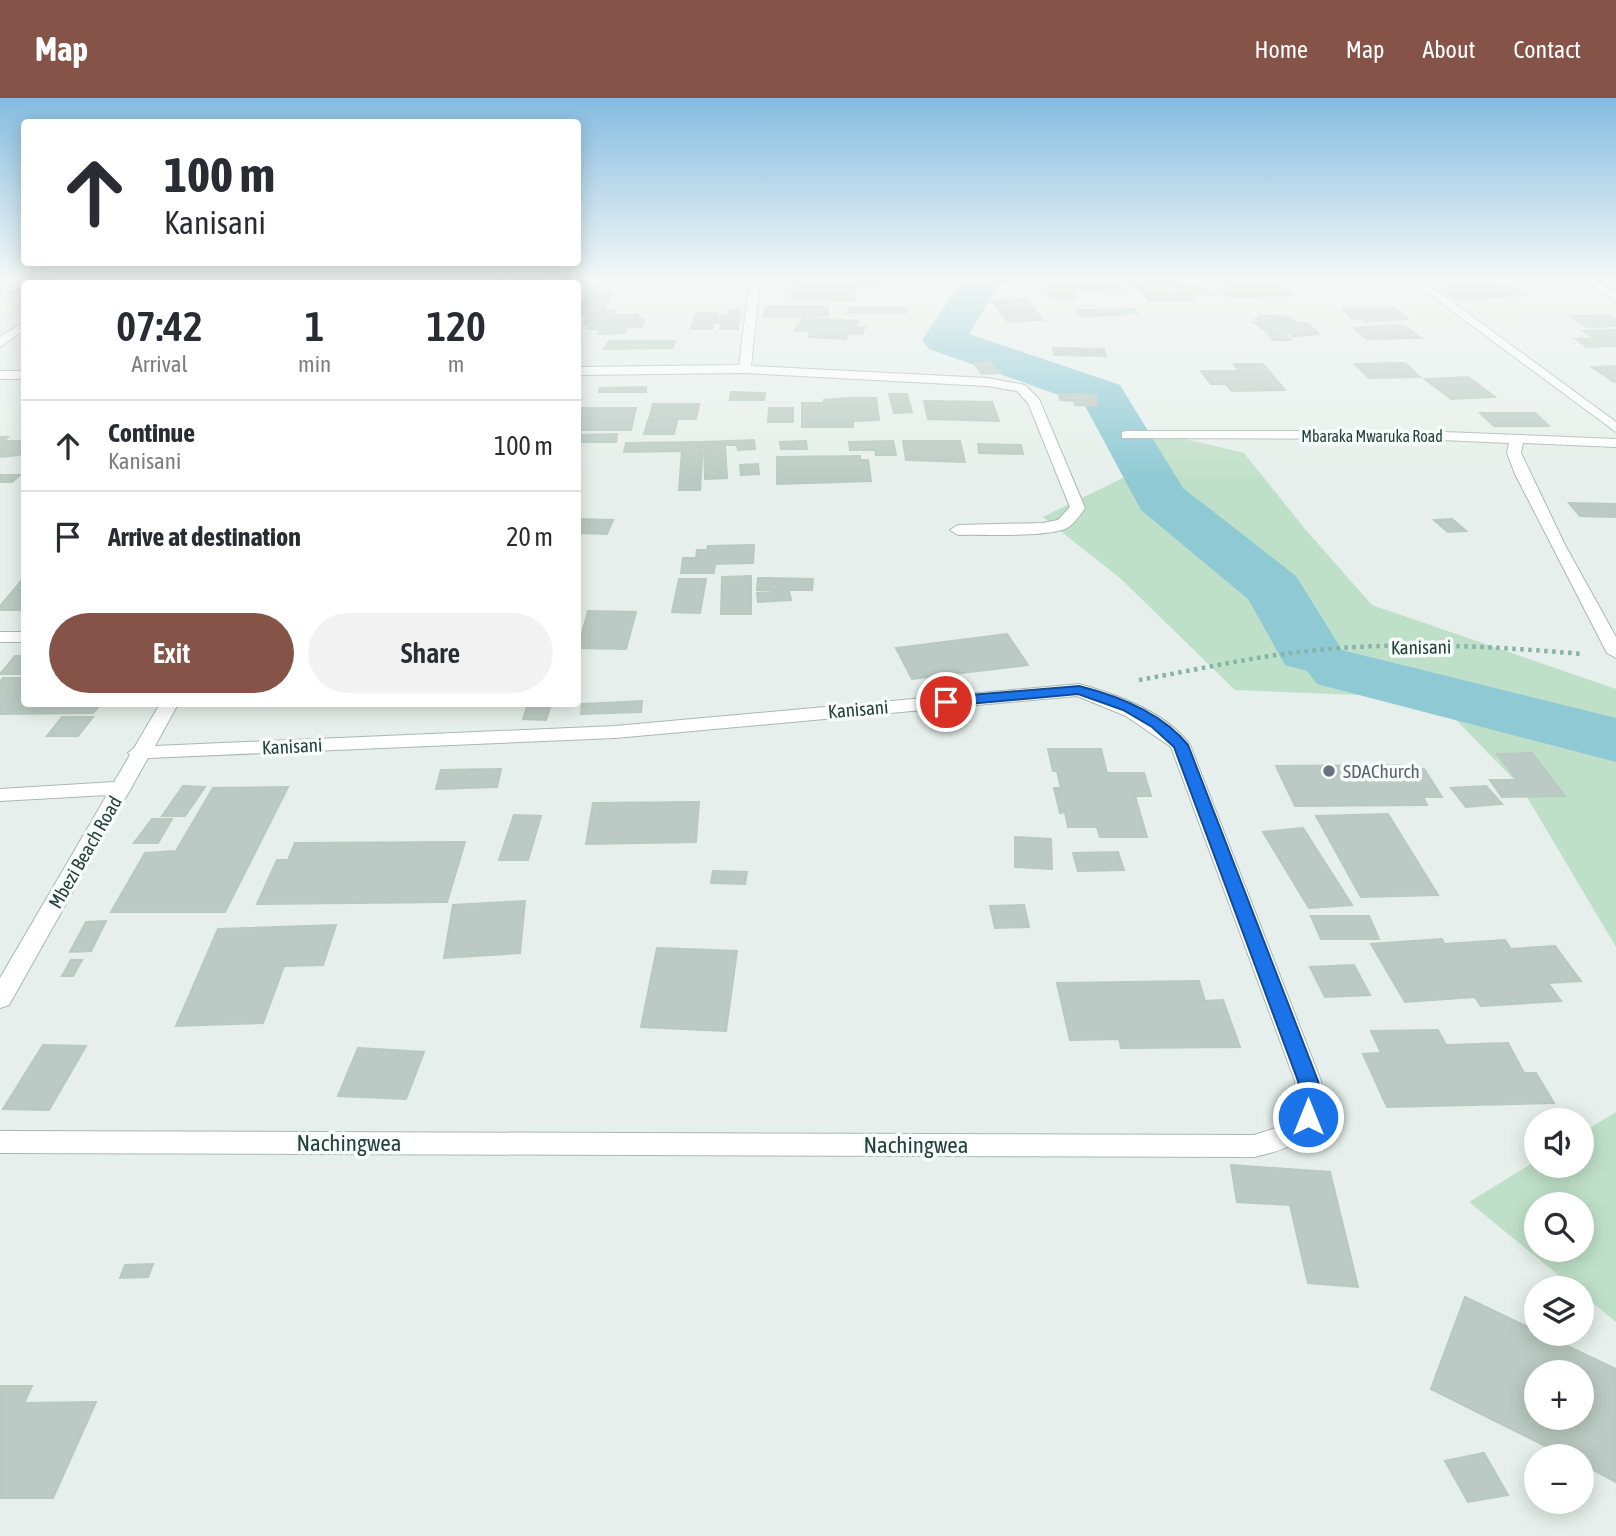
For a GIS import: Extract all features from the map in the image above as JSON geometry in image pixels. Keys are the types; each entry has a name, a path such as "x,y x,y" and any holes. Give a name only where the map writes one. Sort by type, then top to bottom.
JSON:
{"street":[{"path":"744,369 747,346"},
{"path":"1508,346 1616,428"},
{"path":"581,371 744,369 988,382 1021,388 1029,394 1078,508 1063,524 1043,528 958,530"},
{"path":"0,375 21,375"},
{"name":"Mbaraka Mwaruka Road","path":"1128,435 1517,437 1616,443"},
{"path":"1517,437 1514,453 1522,474 1616,653"},
{"path":"0,637 21,637"},
{"name":"Kanisani","path":"138,753 615,732 1079,690"},
{"name":"Nachingwea","path":"0,1142 1240,1146 1279,1142 1297,1132 1308,1117 1312,1099 1308,1081 1180,745 1157,724 1128,707 1079,690"},
{"name":"Mbezi Beach Road","path":"0,999 122,788 138,753 167,707"},
{"path":"0,796 122,788"}],"path":[{"name":"Kanisani","path":"1079,690 1309,651 1421,646 1518,648 1592,654"}],"green space":[{"path":"1098,418 1244,453 1305,529 1372,605 1616,689 1616,947 1521,787 1435,698 1235,690 1121,579 1043,517 1131,474"},
{"path":"1616,1112 1616,1322 1594,1304 1594,1276 1559,1276 1542,1262 1594,1262 1594,1192 1524,1192 1524,1247 1469,1202 1524,1168 1524,1178 1594,1178 1594,1126"}],"building":[{"path":"606,346 674,346 673,348 604,349"},
{"path":"1053,348 1104,349 1106,356 1054,355"},
{"path":"990,362 999,373 982,374 974,363"},
{"path":"1405,363 1420,377 1369,378 1355,364"},
{"path":"1234,364 1263,364 1285,390 1232,391 1226,384 1211,384 1201,371 1239,371"},
{"path":"1616,366 1616,382 1592,367"},
{"path":"1468,377 1495,397 1451,399 1425,379"},
{"path":"646,387 646,392 599,392 600,388"},
{"path":"731,392 765,393 764,400 730,400"},
{"path":"889,394 907,394 912,412 894,413"},
{"path":"1059,394 1096,395 1097,406 1075,405 1074,401 1060,400"},
{"path":"876,398 879,420 853,421 853,427 802,427 802,403 824,403 824,400"},
{"path":"924,401 992,402 999,421 928,419"},
{"path":"653,404 699,404 696,419 649,419"},
{"path":"581,408 636,408 631,430 581,430"},
{"path":"769,408 793,408 793,422 768,422"},
{"path":"1480,413 1535,413 1549,426 1494,426"},
{"path":"648,421 677,421 674,434 644,434"},
{"path":"617,434 616,442 581,442 581,435"},
{"path":"0,437 8,437 4,441 21,441 19,455 0,457"},
{"path":"754,440 755,449 738,450 737,445 725,445 727,478 705,479 704,442"},
{"path":"806,441 807,449 781,449 780,442"},
{"path":"893,441 896,455 876,455 875,450 850,450 849,442"},
{"path":"903,441 960,441 965,462 906,460"},
{"path":"703,442 700,490 679,490 682,451 624,452 626,443"},
{"path":"978,444 1021,445 1023,454 979,453"},
{"path":"860,456 860,460 868,460 871,481 777,484 777,457"},
{"path":"758,464 759,474 741,475 740,465"},
{"path":"0,475 20,475 12,482 0,482"},
{"path":"1569,503 1616,504 1616,517 1580,516"},
{"path":"581,519 613,520 607,534 581,533"},
{"path":"1452,519 1466,531 1448,532 1434,520"},
{"path":"754,545 753,563 715,564 714,573 681,573 683,558 696,558 697,550 707,550 708,546"},
{"path":"751,576 751,614 721,614 722,577"},
{"path":"758,578 813,579 812,590 757,590"},
{"path":"679,579 706,579 700,613 672,612"},
{"path":"21,581 21,610 0,610 0,606"},
{"path":"789,591 791,600 758,602 757,593"},
{"path":"588,611 636,612 626,649 581,648"},
{"path":"1007,634 1028,665 912,679 896,648"},
{"path":"15,656 21,656 21,674 0,674"},
{"path":"3,678 21,678 21,707 98,707 93,713 0,714 0,682"},
{"path":"642,701 641,712 581,714 582,704"},
{"path":"527,707 550,707 546,720 523,719"},
{"path":"62,717 93,717 78,736 47,736"},
{"path":"1048,749 1101,749 1107,773 1144,773 1151,796 1135,796 1147,837 1100,837 1097,827 1068,827 1065,812 1060,813 1054,788 1061,788 1057,771 1053,771"},
{"path":"1532,753 1565,796 1502,797 1490,780 1517,780 1497,754"},
{"path":"1401,765 1404,769 1424,769 1442,797 1423,797 1427,805 1295,806 1276,766"},
{"path":"501,769 497,787 436,789 441,770"},
{"path":"183,786 205,787 185,816 162,816"},
{"path":"1486,786 1502,804 1466,807 1451,788"},
{"path":"288,787 225,912 111,912 145,853 176,851 213,788"},
{"path":"699,802 696,842 586,844 593,803"},
{"path":"1388,814 1438,895 1361,897 1316,816"},
{"path":"514,815 541,816 528,860 499,860"},
{"path":"152,819 172,819 158,843 134,843"},
{"path":"1303,828 1352,905 1309,908 1263,832"},
{"path":"1015,837 1051,839 1052,869 1015,867"},
{"path":"465,842 447,902 257,904 277,860 288,860 295,843"},
{"path":"1118,852 1124,870 1078,871 1073,853"},
{"path":"713,871 747,872 745,884 711,883"},
{"path":"525,901 520,953 444,958 453,905"},
{"path":"1024,905 1029,927 995,928 990,906"},
{"path":"1311,916 1369,916 1379,939 1321,939"},
{"path":"106,921 91,951 70,952 86,922"},
{"path":"336,925 323,965 284,966 263,1023 176,1026 218,929"},
{"path":"1442,939 1444,944 1505,940 1511,949 1555,946 1581,981 1548,983 1561,1001 1481,1006 1475,997 1405,1002 1371,944"},
{"path":"657,948 737,951 726,1031 641,1027"},
{"path":"71,960 82,960 73,976 62,976"},
{"path":"1354,965 1370,995 1325,997 1310,967"},
{"path":"1199,981 1205,1001 1223,1000 1240,1047 1121,1048 1119,1039 1070,1040 1057,983"},
{"path":"1438,1030 1446,1045 1508,1043 1524,1073 1536,1073 1554,1103 1387,1107 1363,1054 1381,1053 1371,1031"},
{"path":"43,1045 86,1046 49,1110 3,1109"},
{"path":"358,1048 424,1052 406,1099 338,1096"},
{"path":"1231,1165 1330,1172 1358,1287 1308,1283 1290,1205 1237,1202"},
{"path":"153,1264 148,1277 120,1278 125,1265"},
{"path":"1465,1297 1524,1325 1524,1346 1568,1346 1616,1369 1616,1482 1594,1470 1594,1444 1541,1444 1431,1389"},
{"path":"0,1386 32,1386 24,1403 96,1402 53,1498 0,1498"},
{"path":"1484,1453 1508,1495 1468,1502 1445,1461"}],"waterway":[{"path":"962,346 1103,395 1161,498 1274,589 1309,651"},
{"path":"1341,670 1616,740"}],"place":[{"name":"SDAChurch","path":"1329,771"}],"route":[{"path":"946,702 1079,690 1128,707 1157,724 1180,745 1308,1081 1312,1099 1308,1117"}]}
